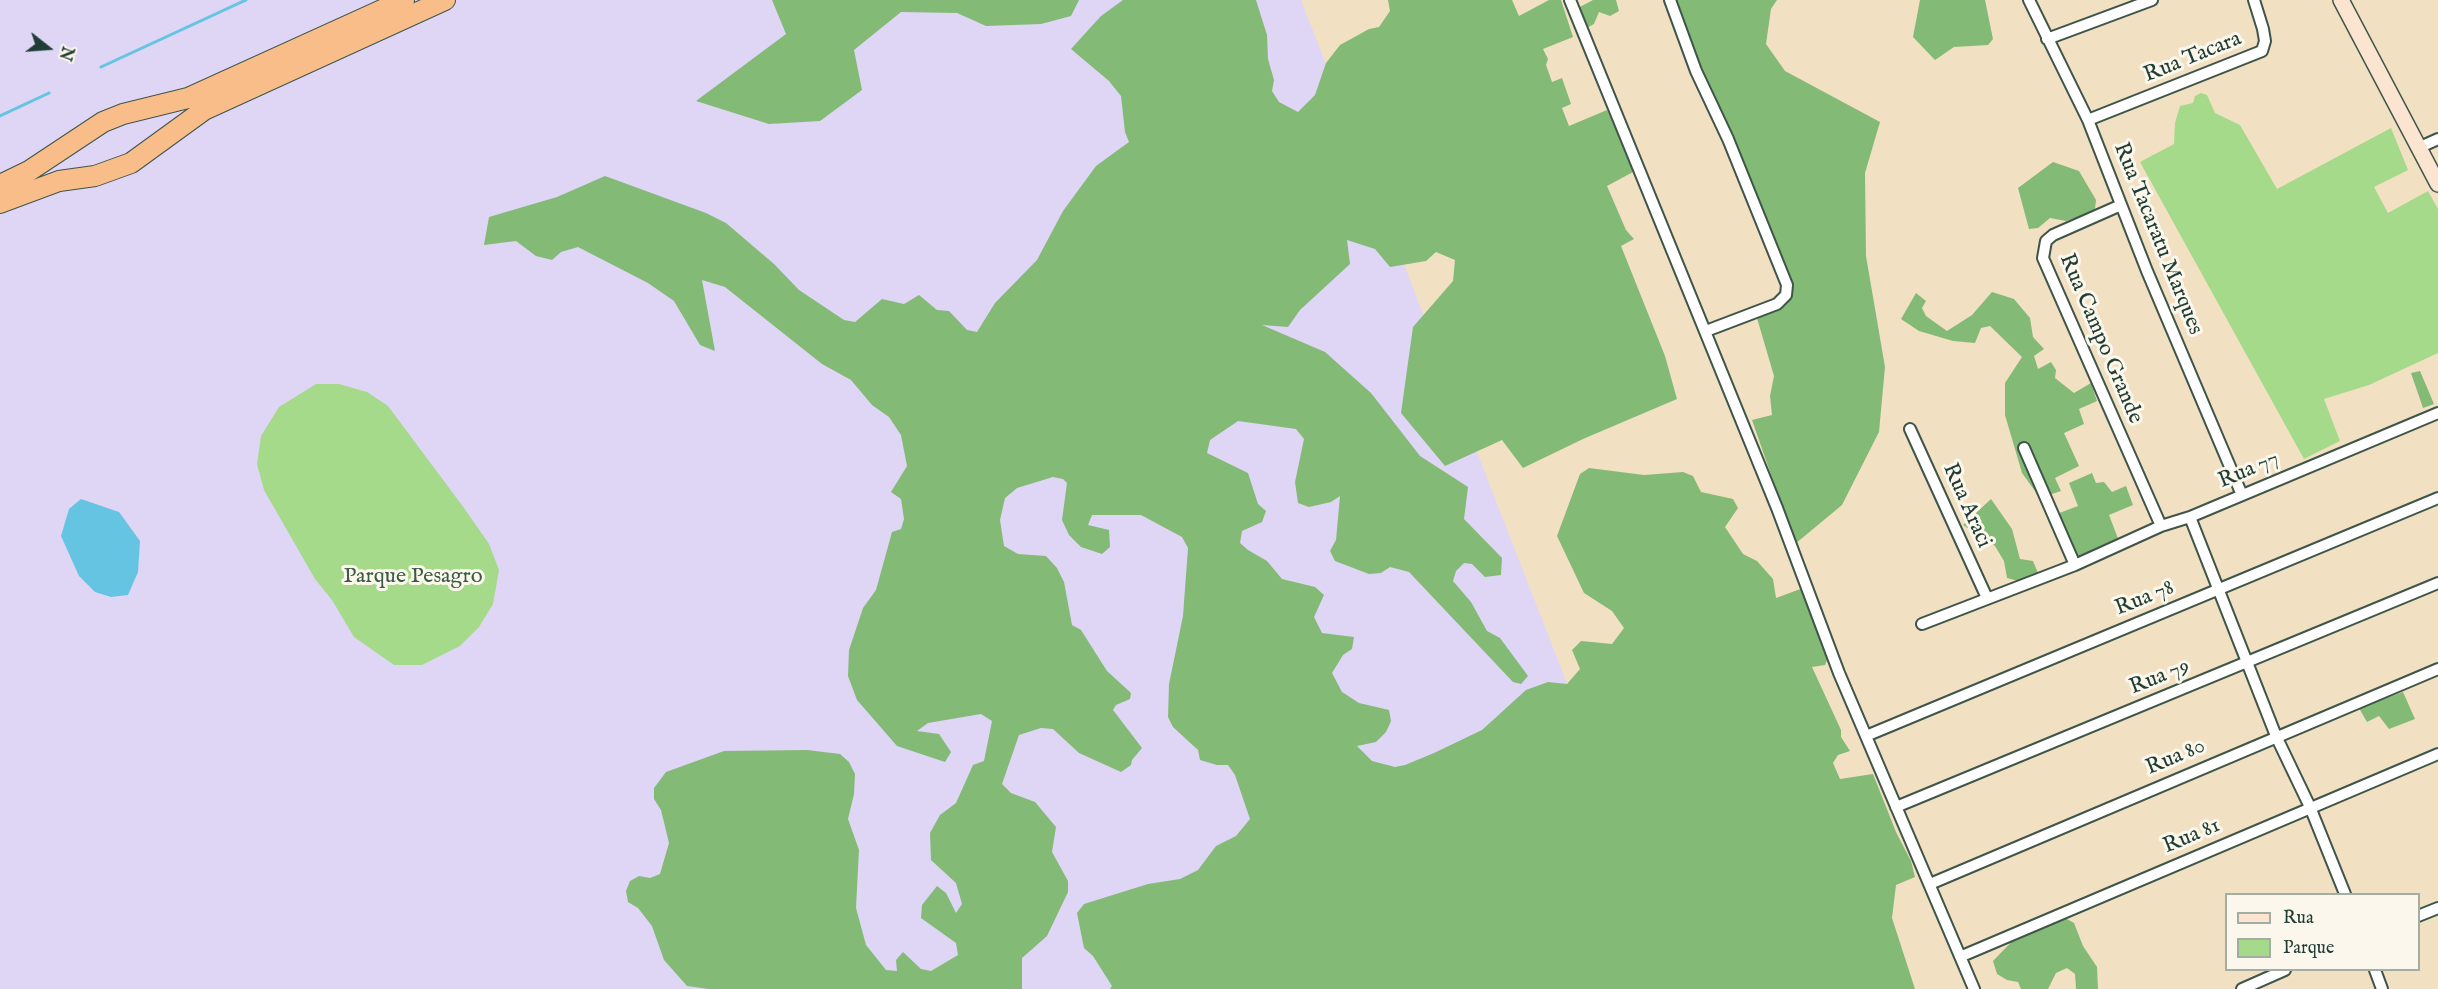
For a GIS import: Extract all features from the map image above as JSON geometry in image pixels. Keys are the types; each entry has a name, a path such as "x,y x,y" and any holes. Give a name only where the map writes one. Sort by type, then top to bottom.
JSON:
{"highway":[{"path":"0,185 29,171 74,138 110,119 177,102 404,0"},
{"path":"0,203 59,181 95,176 131,163 155,146 172,130 204,110 445,0"},
{"path":"138,111 148,118 156,129 155,146"},
{"path":"74,138 75,161 80,170 95,176"}],"street":[{"path":"1570,0 1706,331 1866,736 1962,956 1974,989"},
{"path":"1670,0 1696,71 1728,139 1787,285 1786,295 1778,304 1706,331"},
{"name":"Rua Tacaratu Marques","path":"2030,0 2088,120 2242,495"},
{"path":"2047,39 2152,0"},
{"name":"Rua Tacara","path":"2088,120 2262,51 2265,41 2254,0"},
{"path":"2341,0 2438,184"},
{"path":"2418,148 2438,139"},
{"name":"Rua Campo Grande","path":"2121,205 2053,235 2046,241 2043,258 2161,526"},
{"name":"Rua 77","path":"1922,624 2075,565 2161,526 2190,517 2438,413"},
{"name":"Rua Araci","path":"1910,429 1987,598"},
{"path":"2024,448 2075,565"},
{"name":"Rua 78","path":"1866,736 2438,498"},
{"path":"2190,517 2276,736 2310,807 2345,893"},
{"name":"Rua 79","path":"1896,807 2248,664 2438,583"},
{"name":"Rua 80","path":"1930,884 2438,669"},
{"name":"Rua 81","path":"1962,956 2438,754"},
{"path":"2420,915 2438,908"},
{"path":"2242,989 2281,971"},
{"path":"2376,971 2382,989"}],"shaded area":[{"path":"0,0 1301,0 1686,989 0,989"}],"green space":[{"path":"772,0 1079,0 1071,16 1041,24 986,26 957,13 901,12 854,50 862,90 820,121 769,124 696,101 786,34"},
{"path":"1123,0 1256,0 1267,35 1268,59 1274,80 1272,91 1279,102 1298,112 1315,95 1326,63 1340,45 1369,29 1379,27 1390,11 1388,0 1512,0 1519,16 1549,0 1561,0 1573,37 1543,49 1548,59 1546,65 1552,82 1562,78 1571,104 1562,108 1569,126 1607,110 1623,143 1633,172 1607,186 1626,230 1634,239 1621,246 1665,356 1677,399 1583,439 1523,468 1502,440 1445,466 1401,413 1413,327 1453,281 1455,260 1436,252 1426,261 1390,267 1375,249 1347,240 1350,264 1300,310 1288,327 1262,325 1325,352 1371,393 1420,456 1468,487 1464,519 1502,558 1501,575 1485,577 1472,564 1464,563 1456,571 1453,581 1471,602 1487,631 1500,638 1528,676 1521,684 1513,682 1409,572 1390,567 1381,573 1369,574 1335,561 1330,551 1336,540 1340,496 1331,502 1309,507 1298,503 1295,482 1304,439 1296,429 1238,421 1210,440 1207,453 1248,473 1258,504 1266,511 1262,522 1242,531 1240,543 1267,561 1282,579 1315,587 1324,595 1314,617 1322,633 1354,637 1352,649 1343,655 1332,673 1342,692 1359,703 1389,710 1391,721 1386,732 1376,742 1357,746 1372,761 1395,767 1434,753 1482,730 1526,690 1548,682 1567,684 1580,669 1572,650 1581,641 1612,644 1624,628 1612,611 1584,593 1557,536 1580,474 1589,468 1644,475 1683,472 1693,476 1701,492 1733,499 1738,508 1725,527 1743,554 1757,561 1773,579 1776,598 1803,588 1828,658 1825,665 1812,667 1841,730 1841,737 1850,751 1838,755 1833,763 1840,779 1873,774 1896,832 1911,861 1915,877 1896,885 1892,918 1915,989 1110,989 1112,986 1093,956 1084,948 1077,913 1084,904 1148,884 1180,879 1198,870 1216,846 1236,836 1250,819 1235,775 1228,765 1217,765 1200,760 1198,750 1173,727 1168,717 1169,684 1183,616 1188,548 1182,537 1141,515 1092,515 1088,525 1109,530 1110,547 1102,554 1081,547 1069,535 1062,520 1067,483 1063,479 1053,477 1017,488 1005,498 1000,520 1004,546 1018,554 1046,556 1057,568 1064,582 1072,625 1081,630 1107,671 1131,693 1130,699 1116,705 1113,710 1142,748 1132,760 1131,765 1121,772 1079,753 1053,729 1041,728 1019,735 1002,784 1011,793 1035,802 1056,827 1052,852 1068,881 1068,892 1047,936 1022,958 1022,989 709,989 687,986 664,960 652,926 638,908 628,902 626,891 630,881 639,876 650,878 660,874 669,843 661,810 654,799 654,788 666,772 724,751 807,750 840,754 849,762 855,774 854,794 848,819 859,850 856,908 866,945 886,970 897,971 896,960 903,952 921,969 931,971 958,955 956,943 921,918 922,905 937,886 946,893 956,913 962,904 956,883 931,860 930,833 940,815 956,803 973,765 984,761 992,721 981,714 928,723 917,731 939,734 951,752 945,762 897,746 857,700 848,676 849,650 863,608 876,590 892,532 901,529 904,519 901,499 891,492 907,466 901,435 889,417 872,405 851,380 822,364 725,287 702,280 715,351 700,345 674,301 648,283 578,247 561,252 552,260 536,256 516,241 484,245 489,217 557,197 605,176 706,213 726,223 774,264 799,290 844,320 855,322 882,299 904,304 919,295 937,310 949,311 967,330 977,332 995,303 1037,260 1063,211 1096,166 1129,142 1125,132 1121,96 1109,81 1071,49 1101,16"},
{"path":"1593,0 1616,0 1619,11 1610,16 1599,12 1594,24 1585,29 1576,9"},
{"path":"1674,0 1777,0 1771,9 1766,44 1785,71 1880,122 1865,173 1866,256 1885,367 1879,432 1842,505 1795,544 1752,420 1772,415 1770,396 1774,376 1757,318 1793,294 1756,193 1693,51"},
{"path":"1920,0 1985,0 1993,39 1988,45 1954,47 1935,60 1913,37"},
{"path":"2201,93 2207,95 2215,113 2240,125 2277,189 2391,128 2408,170 2374,187 2388,213 2428,191 2438,209 2438,353 2369,385 2324,399 2340,441 2304,459 2140,162 2174,144 2175,123 2180,106 2193,103 2195,96"},
{"path":"2053,162 2079,171 2096,200 2095,209 2088,214 2066,221 2050,218 2038,228 2029,229 2018,188"},
{"path":"1992,292 2014,299 2030,318 2033,337 2044,349 2034,356 2038,369 2051,362 2056,370 2055,378 2074,393 2091,383 2097,401 2079,409 2084,424 2064,433 2079,466 2055,478 2061,491 2040,498 2022,473 2005,415 2005,383 2022,357 1990,326 1981,328 1975,343 1953,341 1919,331 1901,319 1916,293 1926,301 1922,308 1926,316 1947,331 1972,315"},
{"path":"2420,371 2434,404 2423,408 2411,373"},
{"name":"Parque Pesagro","path":"316,384 339,384 367,392 388,406 489,544 499,570 493,604 479,627 460,646 422,665 394,665 354,637 332,600 315,579 264,490 257,464 261,436 279,407"},
{"path":"2092,473 2096,483 2104,482 2112,492 2126,486 2133,505 2109,515 2119,541 2072,560 2054,515 2078,506 2069,483"},
{"path":"1991,499 2012,529 2020,559 2033,561 2038,573 2033,579 2022,582 2007,578 2004,561 1995,546 1963,525"},
{"path":"2403,692 2415,719 2389,729 2379,716 2367,722 2359,708"},
{"path":"2065,918 2074,923 2083,946 2097,967 2098,989 2076,989 2075,974 2067,968 2056,973 2048,989 2021,989 2018,982 2007,980 1997,974 1993,961 2018,935"}],"water":[{"path":"81,499 119,512 140,541 138,572 128,595 111,597 95,592 79,576 61,536 69,509"}],"waterway":[{"path":"101,67 246,0"},
{"path":"0,116 49,93"}]}
